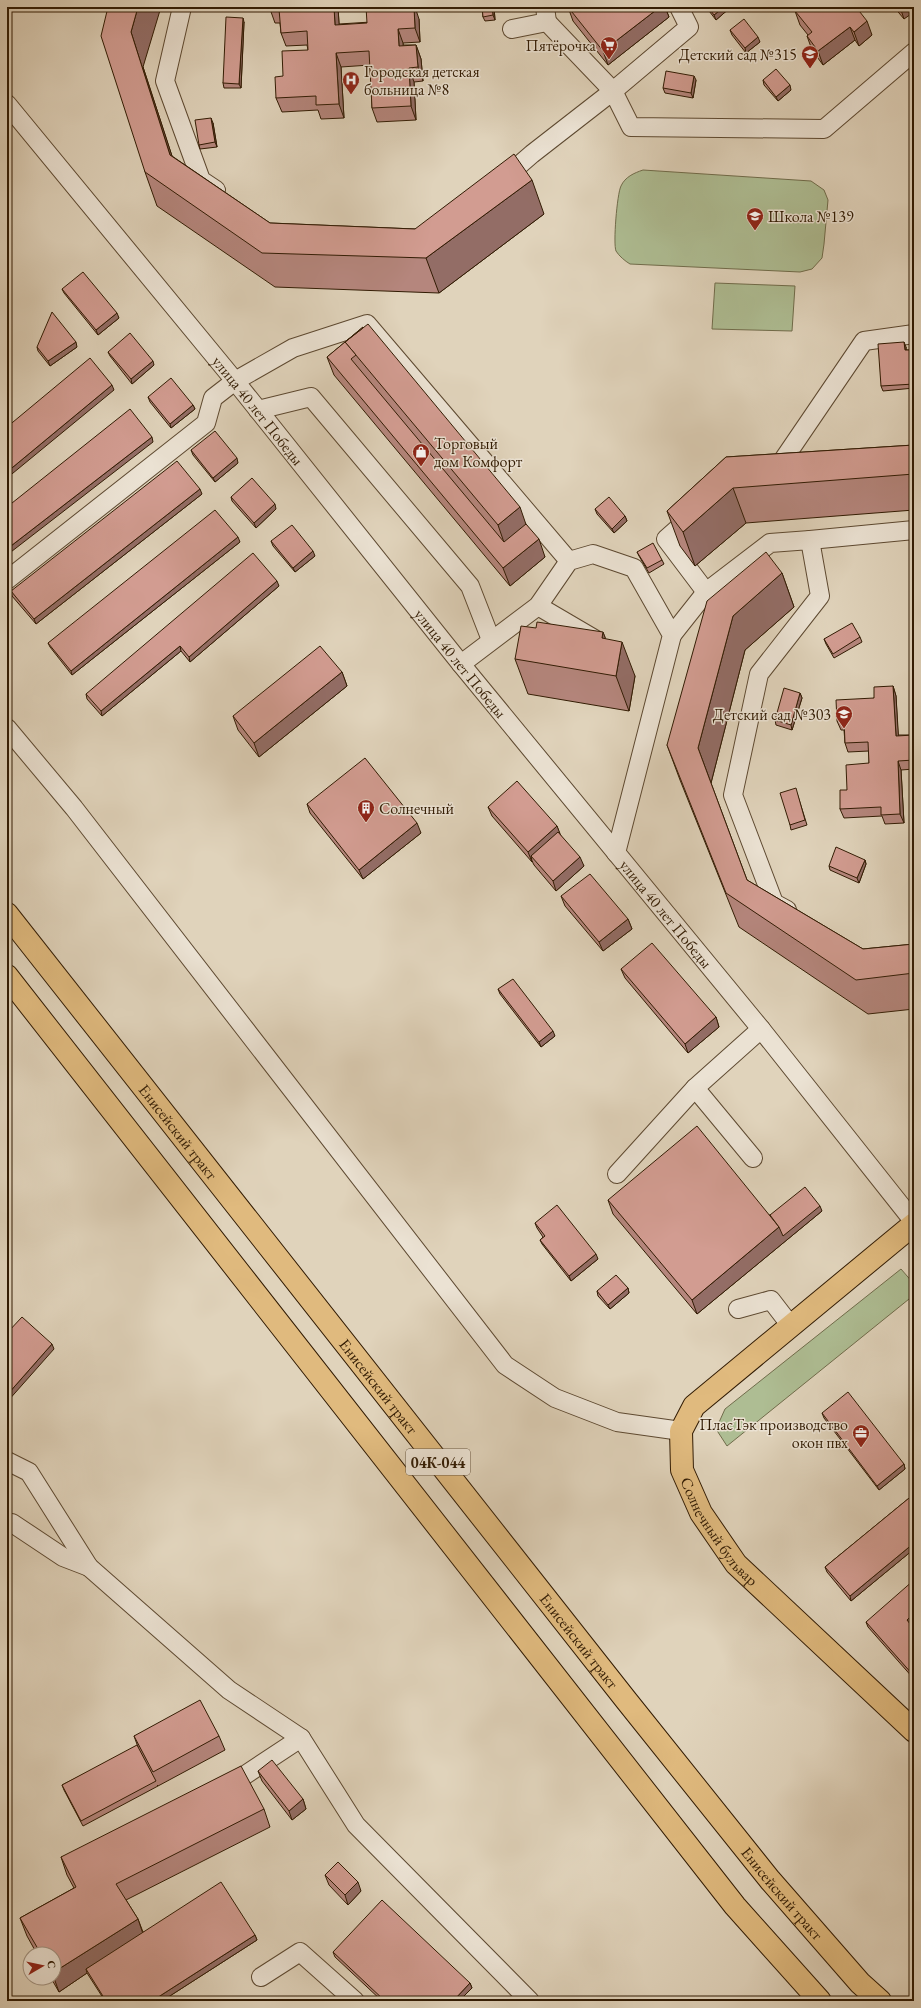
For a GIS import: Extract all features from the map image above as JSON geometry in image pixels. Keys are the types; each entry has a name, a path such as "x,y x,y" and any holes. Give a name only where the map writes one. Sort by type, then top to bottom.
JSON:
{"main road":[{"name":"Енисейский тракт","path":"7,914 770,1880 860,1983 880,2001"},
{"name":"04К-044","path":"7,976 736,1906 820,2001"},
{"name":"Солнечный бульвар","path":"914,1223 694,1406 681,1431 682,1470 701,1512 736,1564 914,1731"}],"street":[{"path":"182,7 165,81 201,180 227,197"},
{"path":"492,189 532,154 613,91 689,27 679,7"},
{"path":"512,29 546,15 613,91 631,127 824,129 914,52"},
{"name":"улица 40 лет Победы","path":"7,104 235,381 461,664 762,1029 914,1223"},
{"path":"7,580 206,423 213,398 235,381 292,348 367,324 569,561"},
{"path":"806,458 775,462 864,341 914,334"},
{"path":"258,410 311,397 470,586 491,640"},
{"path":"706,504 666,539 706,592"},
{"path":"616,853 672,635 706,592 770,543 914,530"},
{"path":"801,918 774,903 733,795 758,674 820,596 810,540"},
{"path":"461,664 538,606 569,561 592,554 634,568 672,635"},
{"path":"538,606 608,646"},
{"path":"7,728 74,808 504,1365 555,1398 618,1422 681,1431"},
{"path":"617,1174 695,1088 762,1029"},
{"path":"695,1088 752,1158"},
{"path":"738,1309 771,1300 791,1326"},
{"path":"7,1461 29,1472 89,1567 229,1690 301,1738 356,1825 530,2001"},
{"path":"7,1523 12,1523 63,1557 89,1567"},
{"path":"211,1793 240,1779 301,1738"},
{"path":"261,1977 300,1952 355,2001"}],"green space":[{"path":"643,170 811,181 824,190 828,200 822,258 812,269 800,272 630,264 619,255 615,247 618,199 621,186 625,180 633,174"},
{"path":"715,283 795,286 792,331 712,329"},
{"path":"901,1269 914,1284 914,1295 727,1446 716,1429 725,1409"}],"building":[{"path":"108,7 138,7 131,32 170,155 270,223 415,229 514,154 532,180 426,258 262,253 145,172 101,36"},
{"path":"270,7 334,7 335,25 367,23 366,7 414,7 415,28 398,29 399,46 416,45 418,67 409,68 411,106 372,108 369,51 336,53 339,104 316,105 316,96 276,98 275,77 283,76 282,51 308,50 307,31 281,33 279,9 270,9"},
{"path":"482,7 492,7 493,15 483,17"},
{"path":"568,7 660,7 603,51"},
{"path":"708,7 724,7 714,15"},
{"path":"800,7 856,7 867,21 854,32 850,27 818,51 807,36 812,32 795,11"},
{"path":"226,17 243,18 239,84 223,83"},
{"path":"744,19 758,37 745,48 730,30"},
{"path":"776,69 790,85 776,97 763,80"},
{"path":"666,71 694,76 691,93 663,88"},
{"path":"211,118 215,142 199,145 195,120"},
{"path":"83,272 117,313 96,330 62,289"},
{"path":"52,312 76,342 48,361 37,347"},
{"path":"368,324 520,507 498,525 345,342"},
{"path":"130,333 153,361 131,379 108,352"},
{"path":"345,342 356,355 351,359 504,542 526,524 539,539 503,568 327,357"},
{"path":"904,342 905,350 914,350 914,384 881,386 878,344"},
{"path":"90,358 112,385 7,472 7,427"},
{"path":"171,378 193,405 170,424 148,397"},
{"path":"130,409 152,437 7,549 7,507"},
{"path":"215,431 237,458 213,478 191,450"},
{"path":"914,445 914,474 733,488 683,532 667,511 726,457"},
{"path":"177,461 200,489 34,619 11,591"},
{"path":"252,478 275,504 254,523 231,497"},
{"path":"609,497 625,516 612,529 595,509"},
{"path":"215,510 238,537 71,671 48,643"},
{"path":"292,525 313,551 293,568 271,541"},
{"path":"653,543 662,560 647,568 637,552"},
{"path":"766,552 782,573 733,616 698,748 747,880 863,949 914,944 914,973 856,980 726,893 667,745 707,601"},
{"path":"253,553 277,581 189,657 180,646 101,711 86,694"},
{"path":"537,622 603,632 602,638 622,642 616,676 515,659 521,626 536,628"},
{"path":"852,623 860,637 833,654 824,639"},
{"path":"320,646 342,672 254,743 233,716"},
{"path":"893,686 896,736 914,735 914,760 898,761 900,814 881,815 881,807 840,809 840,790 847,790 846,765 869,763 868,742 845,743 844,720 837,721 836,700 874,698 874,687"},
{"path":"784,688 800,693 791,725 775,720"},
{"name":"Солнечный","path":"365,758 417,823 359,870 307,804"},
{"path":"517,781 557,826 528,852 488,807"},
{"path":"796,788 805,820 790,825 780,793"},
{"path":"558,832 580,857 553,881 531,856"},
{"path":"836,847 865,860 857,878 829,866"},
{"path":"590,874 628,919 599,942 561,896"},
{"path":"652,943 716,1017 685,1044 621,969"},
{"path":"513,979 553,1031 539,1042 498,989"},
{"path":"697,1126 779,1227 692,1300 608,1200"},
{"path":"805,1187 820,1206 783,1236 779,1227 770,1215"},
{"path":"557,1205 596,1254 569,1276 540,1240 545,1236 535,1223"},
{"path":"616,1275 628,1288 608,1305 597,1291"},
{"path":"22,1317 52,1344 7,1395 7,1333"},
{"path":"848,1392 904,1464 877,1486 822,1413"},
{"path":"914,1494 914,1543 850,1596 825,1567"},
{"path":"914,1580 914,1613 907,1620 914,1629 914,1676 866,1622"},
{"path":"200,1700 219,1736 153,1772 134,1736"},
{"path":"137,1745 156,1781 81,1821 62,1785"},
{"path":"272,1760 303,1799 289,1811 258,1771"},
{"path":"241,1766 264,1809 116,1884 138,1919 62,1967 62,1946 36,1946 20,1918 76,1887 61,1857"},
{"path":"338,1862 358,1882 345,1895 325,1875"},
{"path":"221,1882 255,1935 152,2001 106,2001 86,1969"},
{"path":"382,1900 470,1983 453,2001 385,2001 333,1952"}],"place":[{"name":"Пятёрочка","path":"609,60"},
{"name":"Детский сад №315","path":"810,69"},
{"name":"Городская детская больница №8","path":"351,95"},
{"name":"Школа №139","path":"755,231"},
{"name":"Торговый дом Комфорт","path":"421,467"},
{"name":"Детский сад №303","path":"844,729"},
{"name":"Солнечный","path":"366,823"},
{"name":"ПласТэк производство окон пвх","path":"861,1448"}]}
